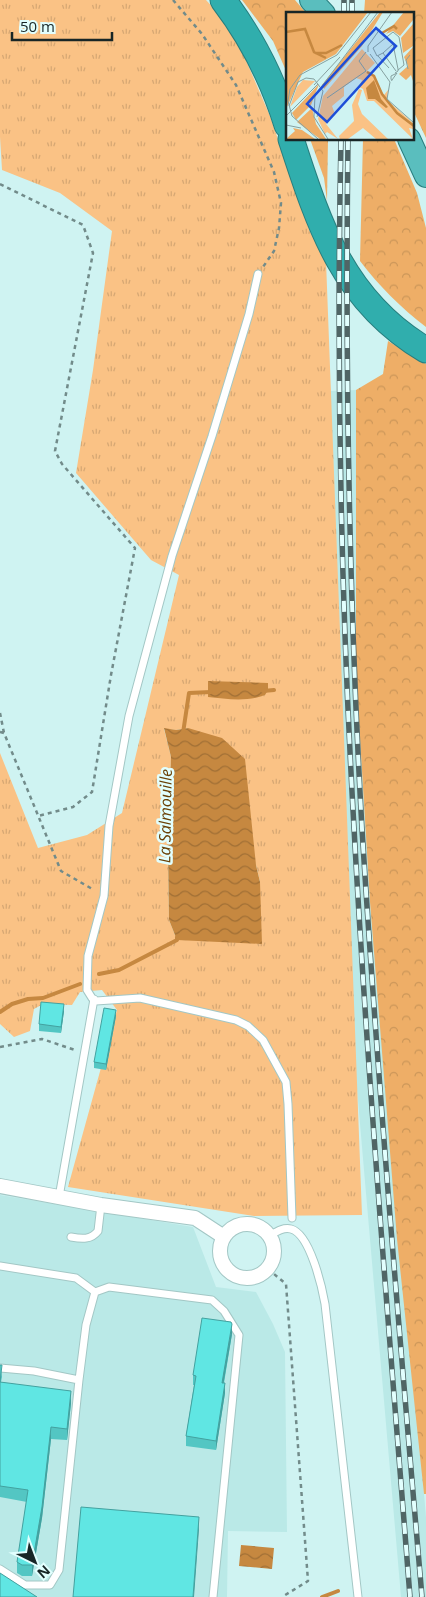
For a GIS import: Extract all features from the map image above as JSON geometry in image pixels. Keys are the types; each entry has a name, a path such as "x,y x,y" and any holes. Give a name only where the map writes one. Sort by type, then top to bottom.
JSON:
{"highway":[{"path":"223,0 243,28 260,58 286,123"},
{"path":"311,0 322,12"},
{"path":"292,140 320,221 351,282 382,317 409,340 426,350"},
{"path":"409,140 426,176"}],"street":[{"path":"0,1186 102,1205 195,1218 224,1237"},
{"path":"247,1224 264,1230 269,1236 273,1244 274,1253 268,1268 261,1275 253,1278 235,1276 222,1263 220,1245 230,1230 247,1224"}],"lane":[{"path":"258,274 249,314 212,436 172,556 129,716 110,826 104,896 88,956 87,990 94,999 101,1002 140,998 236,1020 248,1026 264,1040 286,1082 292,1218"},
{"path":"59,1197 94,999"},
{"path":"71,1237 83,1239 98,1231 102,1205"},
{"path":"269,1236 284,1229 292,1229 297,1232 308,1248 320,1279 325,1304 358,1597"},
{"path":"0,1266 76,1278 94,1292"},
{"path":"94,1292 109,1287 212,1300 224,1311 239,1335 213,1597"},
{"path":"0,1568 25,1585 50,1585 59,1570 79,1380 86,1325 94,1292"},
{"path":"0,1368 34,1371 79,1380"}],"path":[{"path":"173,0 202,34 236,85 274,172 281,204 279,228 274,251 258,274"},
{"path":"0,184 83,225 93,253 55,451 62,464 135,548 111,675 92,792 73,807 38,816"},
{"path":"0,713 4,733 61,871 104,896"},
{"path":"0,732 4,733"},
{"path":"0,1047 42,1040 84,1053"},
{"path":"268,1268 286,1284 308,1581 282,1597"}],"shaded area":[{"path":"356,390 398,1187 426,1517 426,1597 401,1597 340,893 330,391"},
{"path":"0,1195 193,1227 216,1287 256,1292 285,1352 287,1532 228,1531 227,1597 0,1597"}],"green space":[{"path":"0,0 206,0 232,28 270,116 310,232 326,261 362,1215 254,1216 68,1187 117,1010 102,990 80,992 72,1005 43,1004 34,1009 30,1031 14,1037 0,1024 0,753 38,848 87,835 122,813 179,575 151,560 76,473 93,370 112,231 60,193 2,170 0,137","holes":["188,728 256,865 260,882 177,940 169,920 168,852 171,757 164,729"]},
{"path":"242,0 295,0 305,12 286,12 286,71 273,41"},
{"path":"365,0 426,0 426,138 414,112 414,12 364,12"},
{"path":"310,140 328,140 327,201 324,178"},
{"path":"363,140 394,140 417,193 426,228 426,327 391,296 360,261"},
{"path":"388,341 426,364 426,1494 424,1494 397,1239 370,902 356,672 356,390 383,374"}],"water":[{"path":"208,681 268,683 268,690 265,695 251,699 208,697"},
{"path":"164,728 176,730 188,728 222,738 245,759 256,865 260,882 262,944 177,940 169,920 168,852 171,757"},
{"path":"241,1545 274,1548 272,1569 239,1566"}],"building":[{"path":"41,1002 64,1004 61,1027 39,1024"},
{"path":"104,1008 116,1010 106,1064 94,1062"},
{"path":"202,1318 231,1322 232,1324 222,1383 225,1383 216,1441 186,1436 196,1376 193,1375"},
{"path":"0,1365 2,1365 0,1382"},
{"path":"0,1382 71,1391 67,1429 51,1427 42,1507 32,1565 22,1565 17,1562 28,1490 0,1486"},
{"path":"81,1507 199,1517 193,1597 73,1597"},
{"path":"0,1573 37,1597 0,1597"}],"waterway":[{"name":"La Salmouille","path":"263,691 274,690"},
{"name":"La Salmouille","path":"183,733 189,693 211,692"},
{"name":"La Salmouille","path":"99,974 119,970 177,940 177,937"},
{"name":"La Salmouille","path":"0,1012 12,1004 28,999 43,998 80,984"},
{"path":"322,1597 338,1591"}],"railway":[{"path":"344,0 344,12"},
{"path":"352,0 352,12"},
{"path":"341,140 339,398 350,742 373,1117 410,1597"},
{"path":"348,140 349,484 362,829 382,1117 422,1597"}]}
